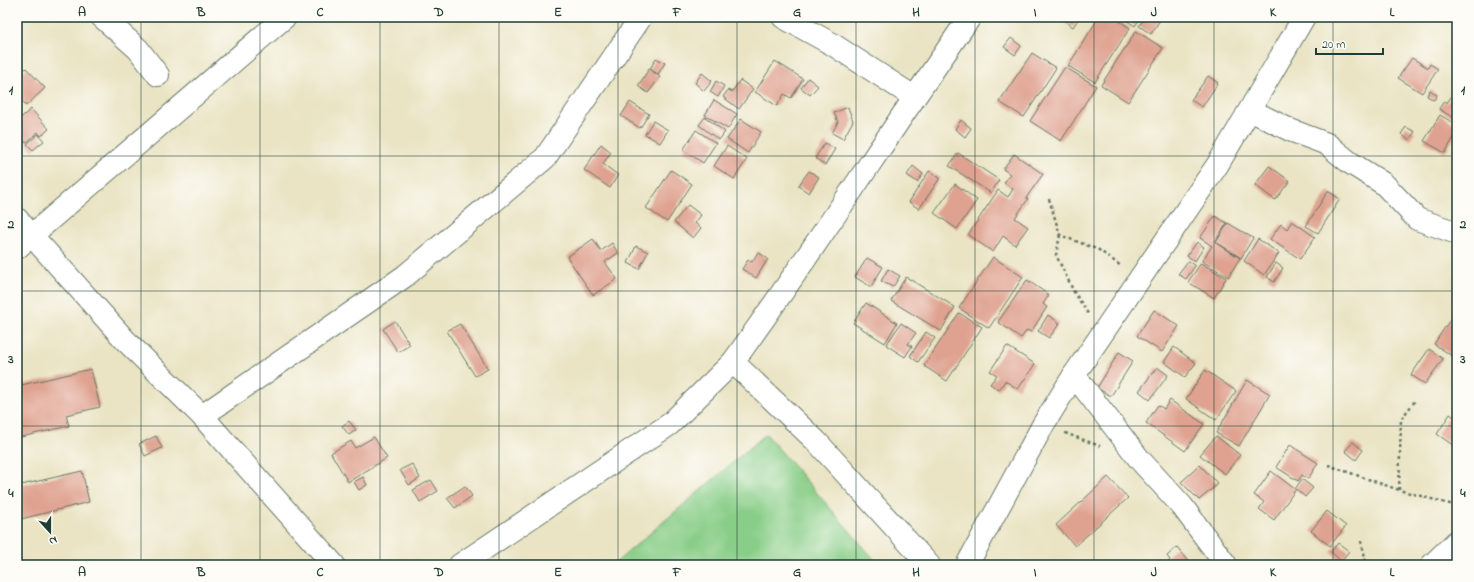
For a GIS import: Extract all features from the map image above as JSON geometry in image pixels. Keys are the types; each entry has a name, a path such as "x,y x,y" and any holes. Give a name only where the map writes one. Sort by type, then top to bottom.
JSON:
{"street":[{"path":"102,17 138,49 158,75"},
{"path":"285,17 22,234 125,340 202,416 334,565"},
{"path":"202,416 405,276 545,158 641,17"},
{"path":"783,17 832,44 914,97"},
{"path":"460,565 670,424 733,362 809,254 914,97 970,17"},
{"path":"967,565 1043,425 1074,374 1218,164 1304,17"},
{"path":"1250,110 1290,130 1327,144 1350,162 1384,184 1417,219 1457,233"},
{"path":"733,362 817,442 929,565"},
{"path":"1074,374 1140,460 1182,506 1226,565"},
{"path":"1432,565 1457,541"}],"path":[{"path":"1049,199 1060,234 1056,255 1074,292 1102,334"},
{"path":"1060,234 1099,250 1140,279"},
{"path":"1399,490 1401,419 1415,401"},
{"path":"1043,425 1102,447"},
{"path":"1328,465 1399,490 1457,506"},
{"path":"1361,541 1367,565"}],"green space":[{"path":"766,434 879,565 613,565"}],"building":[{"path":"1065,17 1079,18 1073,27 1063,20"},
{"path":"1099,17 1113,17 1130,28 1095,82 1068,66"},
{"path":"1121,17 1141,17 1135,26"},
{"path":"1145,17 1162,17 1151,34 1139,26"},
{"path":"1136,31 1163,48 1128,102 1101,85"},
{"path":"1011,38 1021,46 1015,55 1004,47"},
{"path":"1032,53 1056,68 1024,117 999,102"},
{"path":"656,58 665,63 658,74 650,69"},
{"path":"1412,58 1428,68 1430,64 1438,69 1422,93 1398,78"},
{"path":"775,61 803,79 791,98 784,94 777,106 755,92"},
{"path":"1065,67 1096,86 1061,141 1030,121"},
{"path":"26,68 45,88 26,106 17,96 17,76"},
{"path":"649,69 660,77 648,93 638,86"},
{"path":"702,73 712,81 704,91 695,83"},
{"path":"1208,76 1218,83 1202,107 1191,100"},
{"path":"808,78 818,86 810,95 801,88"},
{"path":"740,80 753,89 739,109 723,97 728,90 732,92"},
{"path":"716,81 724,86 718,97 710,92"},
{"path":"1457,88 1457,120 1439,109 1444,101 1447,103"},
{"path":"1430,90 1437,95 1434,100 1427,96"},
{"path":"714,100 737,114 728,129 705,115"},
{"path":"630,102 649,114 640,128 621,116"},
{"path":"848,107 853,121 843,139 832,133 838,122 834,113"},
{"path":"31,109 49,129 41,136 38,132 26,143 17,132 17,121"},
{"path":"1440,115 1457,125 1457,132 1445,153 1424,141"},
{"path":"705,117 725,132 719,140 699,125"},
{"path":"741,119 761,132 748,153 727,139"},
{"path":"961,120 971,128 965,137 955,129"},
{"path":"653,121 668,130 660,143 645,134"},
{"path":"1406,127 1415,132 1409,140 1401,134"},
{"path":"696,130 716,143 703,163 683,150"},
{"path":"38,134 44,141 33,150 27,144"},
{"path":"825,143 835,149 825,165 815,158"},
{"path":"601,144 611,152 603,164 618,175 610,188 584,170"},
{"path":"727,146 747,159 734,179 714,166"},
{"path":"958,153 999,180 991,193 949,166"},
{"path":"1014,154 1043,174 1026,198 1028,199 1015,218 1028,227 1015,245 1003,236 993,252 968,235 998,190 1008,197 1013,189 1004,183 1010,174 1003,169"},
{"path":"913,166 923,174 917,182 907,175"},
{"path":"1269,166 1290,181 1275,200 1255,185"},
{"path":"671,170 692,184 667,222 646,208"},
{"path":"809,171 819,177 809,193 798,186"},
{"path":"929,171 940,178 919,209 909,202"},
{"path":"955,184 977,200 957,229 934,213"},
{"path":"1328,191 1340,199 1318,233 1306,226"},
{"path":"688,205 701,215 695,223 701,228 693,238 674,222"},
{"path":"1215,216 1227,223 1215,242 1240,258 1228,277 1202,261 1212,246 1200,238"},
{"path":"1292,221 1315,237 1300,259 1270,239 1281,224 1287,229"},
{"path":"1228,223 1253,238 1241,258 1216,242"},
{"path":"593,239 601,251 612,243 618,253 605,262 617,279 593,295 567,257"},
{"path":"1258,239 1279,253 1264,275 1244,261"},
{"path":"1197,242 1204,247 1195,261 1187,256"},
{"path":"636,246 648,252 639,269 628,263"},
{"path":"758,252 768,259 756,278 742,269 748,260 752,262"},
{"path":"993,257 1023,277 989,328 959,308"},
{"path":"867,258 883,267 871,287 855,277"},
{"path":"1188,261 1195,266 1186,279 1178,274"},
{"path":"1201,263 1226,278 1214,298 1188,282"},
{"path":"1276,263 1283,268 1274,282 1267,277"},
{"path":"888,269 900,276 893,287 881,281"},
{"path":"906,277 955,307 941,331 891,301"},
{"path":"1027,280 1049,295 1043,304 1047,307 1031,332 1027,330 1021,338 998,322"},
{"path":"866,303 897,323 885,343 853,323"},
{"path":"1457,309 1457,359 1434,344"},
{"path":"1154,310 1179,326 1162,352 1137,336"},
{"path":"959,313 982,327 947,381 924,366"},
{"path":"1048,315 1060,323 1049,338 1038,331"},
{"path":"395,321 410,345 398,352 383,329"},
{"path":"901,323 916,333 908,344 912,346 905,357 886,345"},
{"path":"460,324 488,369 475,376 447,331"},
{"path":"926,332 935,338 918,362 910,356"},
{"path":"1007,346 1035,364 1018,389 1005,381 999,390 990,384 997,375 990,371"},
{"path":"1174,347 1196,363 1185,377 1164,362"},
{"path":"1429,349 1443,359 1425,384 1411,375"},
{"path":"1119,352 1133,361 1111,396 1097,388"},
{"path":"1157,367 1168,375 1150,400 1139,391"},
{"path":"91,369 100,407 66,415 69,426 21,437 17,425 17,386"},
{"path":"1205,370 1236,391 1216,420 1186,399"},
{"path":"1247,380 1270,394 1239,446 1216,433"},
{"path":"1170,400 1204,424 1185,451 1146,423 1158,405 1164,409"},
{"path":"1450,414 1457,419 1457,448 1437,434"},
{"path":"349,421 356,430 349,435 342,426"},
{"path":"156,436 162,448 145,456 139,444"},
{"path":"1216,436 1240,455 1225,474 1200,455"},
{"path":"374,437 387,458 348,482 331,453 351,441 355,448"},
{"path":"1353,442 1363,450 1356,460 1345,451"},
{"path":"1290,445 1318,463 1308,479 1302,475 1298,481 1276,467"},
{"path":"412,464 420,478 409,485 400,470"},
{"path":"1200,465 1218,484 1199,500 1181,482"},
{"path":"82,471 89,502 17,520 17,486"},
{"path":"1271,471 1295,489 1302,479 1313,488 1305,497 1296,489 1274,520 1259,509 1264,502 1254,495"},
{"path":"363,477 367,485 359,490 354,482"},
{"path":"1108,477 1128,498 1075,546 1056,525"},
{"path":"431,480 438,491 420,502 413,490"},
{"path":"465,486 472,496 455,508 447,498"},
{"path":"1327,511 1346,526 1330,546 1311,531"},
{"path":"1338,543 1349,551 1341,561 1331,552"},
{"path":"1177,547 1192,565 1165,565 1170,560 1167,556"}]}
